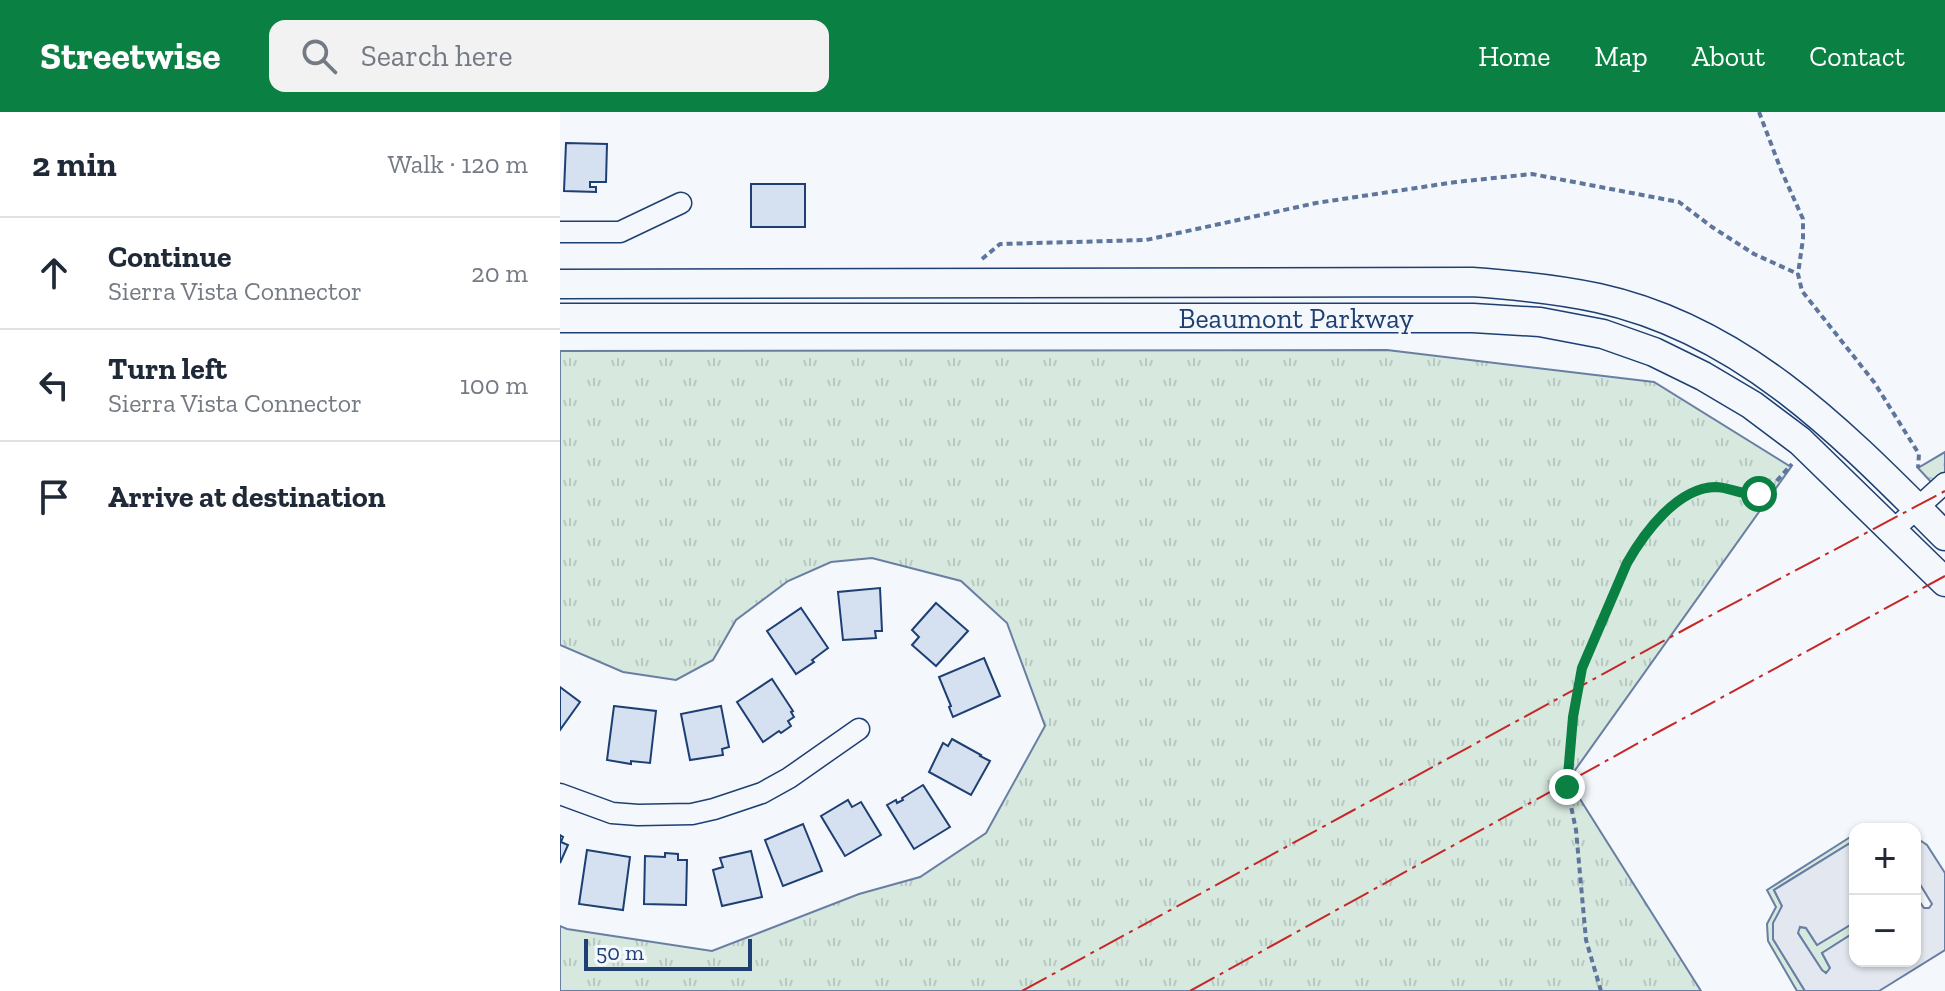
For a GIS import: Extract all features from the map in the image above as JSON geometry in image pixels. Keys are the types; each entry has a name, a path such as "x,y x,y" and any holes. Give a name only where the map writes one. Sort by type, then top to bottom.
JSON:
{"street":[{"path":"560,232 620,232 681,203"},
{"name":"Beaumont Parkway","path":"560,284 1472,282 1541,287 1602,298 1662,318 1716,343 1770,375 1820,415 1936,522"},
{"name":"Beaumont Parkway","path":"560,318 1473,318 1540,322 1603,334 1654,352 1752,405 1800,441 1945,582"},
{"path":"1901,540 1936,522 1945,483"},
{"path":"560,794 612,813 692,814 762,793 859,729"}],"path":[{"path":"1759,112 1803,219 1798,274 1802,291 1874,382 1919,454 1918,468"},
{"path":"975,283 980,260 1000,244 1146,240 1316,203 1532,174 1679,202 1754,254 1798,274"},
{"path":"1601,991 1586,940 1576,830 1567,787 1573,717 1582,668 1627,563 1659,518 1687,495 1705,488 1759,494 1773,485 1792,463"}],"green space":[{"path":"1387,350 1654,382 1791,467 1568,780 1701,991 560,991 560,926 712,951 859,894 920,877 986,833 1045,726 1007,623 961,581 872,558 831,562 788,581 736,620 713,660 676,680 623,672 560,645 560,351"},
{"path":"1945,452 1945,497 1918,468"},
{"path":"1849,838 1849,844 1774,890 1782,906 1773,939 1805,991 1797,991 1768,941 1767,924 1776,907 1767,890"},
{"path":"1849,926 1849,936 1822,953 1830,968 1828,972 1823,972 1798,929 1806,928 1817,945"}],"shaded area":[{"path":"1921,841 1945,873 1945,950 1921,965 1921,904 1924,908 1932,904 1921,886"},
{"path":"1849,844 1849,926 1817,945 1806,928 1800,927 1798,933 1826,973 1830,968 1822,953 1849,936 1849,967 1918,967 1879,991 1805,991 1773,939 1773,923 1782,906 1774,890"}],"building":[{"path":"566,143 607,144 606,182 590,182 590,187 596,187 596,192 564,191"},
{"path":"751,184 805,184 805,227 751,227"},
{"path":"880,588 882,631 875,631 876,638 843,640 838,592"},
{"path":"936,603 968,631 936,666 912,645 919,637 912,630"},
{"path":"801,608 828,648 796,674 767,631"},
{"path":"984,658 1000,696 953,717 939,677"},
{"path":"772,679 794,717 788,721 791,726 763,742 737,702"},
{"path":"560,687 580,702 560,730"},
{"path":"614,706 656,711 650,763 607,760"},
{"path":"721,706 729,747 722,749 723,755 690,760 681,714"},
{"path":"952,739 990,761 971,795 929,772 943,743 948,746"},
{"path":"923,785 950,827 914,849 887,805 903,800"},
{"path":"848,800 852,807 861,802 881,835 845,856 821,816"},
{"path":"803,824 822,871 783,886 765,840"},
{"path":"560,835 563,837 561,842 568,845 560,863"},
{"path":"587,850 630,857 623,910 579,904"},
{"path":"751,851 762,897 722,906 713,870 723,867 720,858"},
{"path":"665,853 678,854 678,860 687,860 686,905 644,904 645,856 665,857"}],"power":[{"path":"1022,991 1945,491"},
{"path":"1190,991 1945,576"}],"route":[{"path":"1567,787 1573,717 1582,668 1635,548 1659,518 1696,491 1714,487 1759,494"}]}
